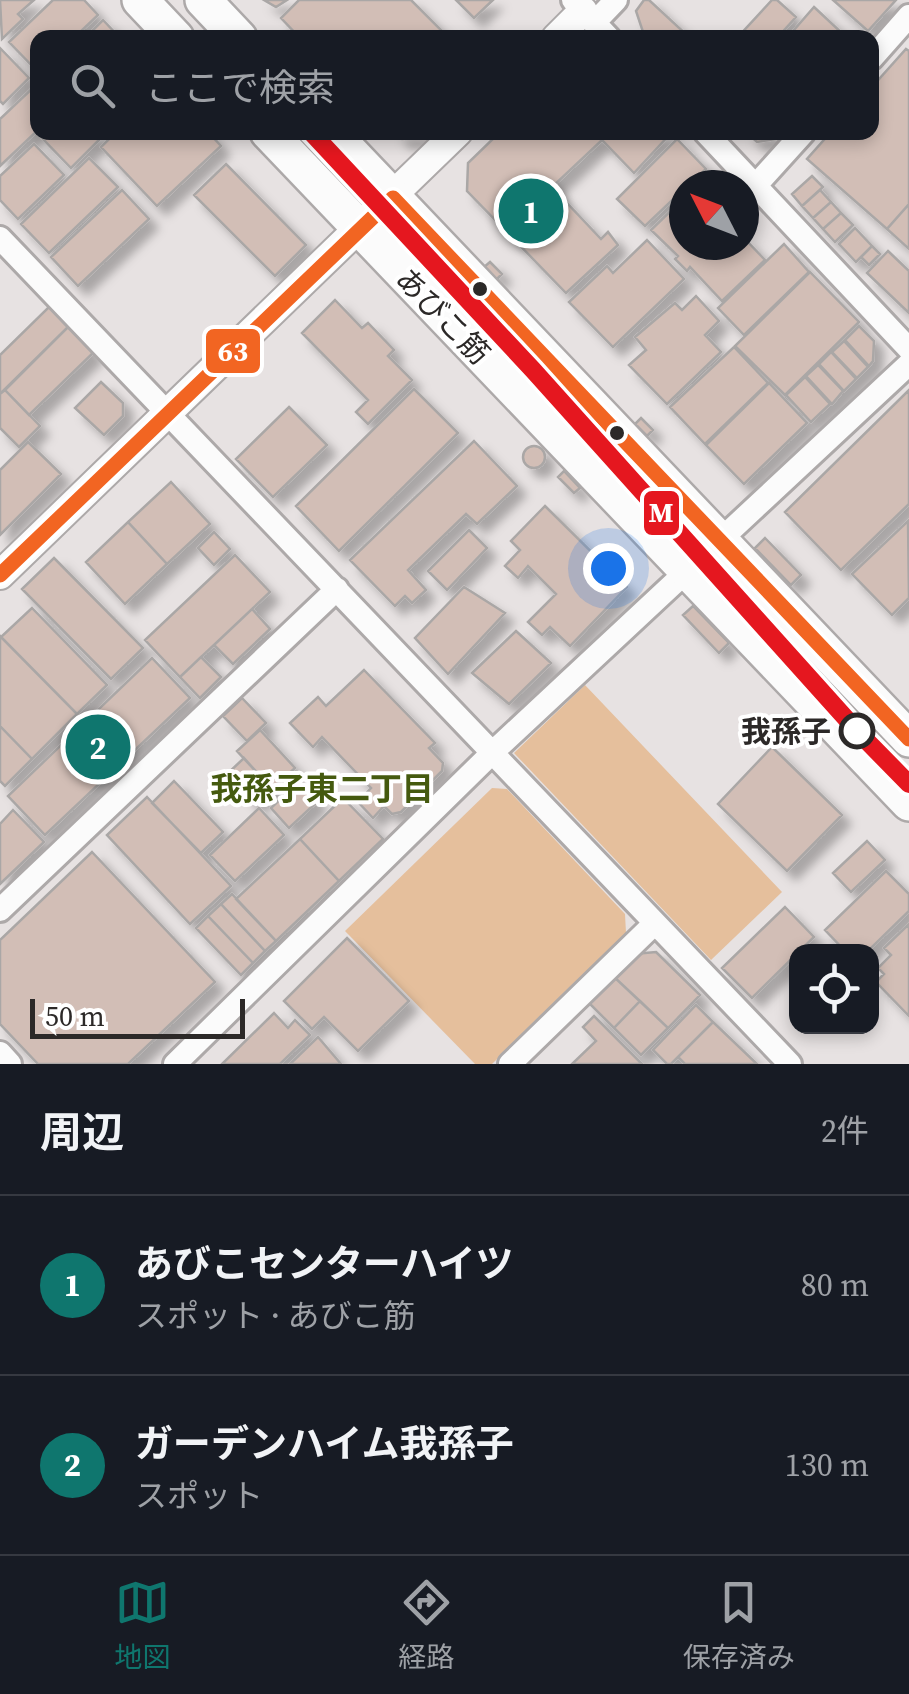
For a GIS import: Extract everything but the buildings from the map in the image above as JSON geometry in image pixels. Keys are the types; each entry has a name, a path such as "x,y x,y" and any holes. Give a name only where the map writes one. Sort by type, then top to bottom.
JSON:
{"main road":[{"path":"140,0 168,30"},
{"path":"203,0 231,30"},
{"name":"あびこ筋","path":"276,140 909,803"},
{"name":"あびこ筋","path":"339,140 909,739"}],"street":[{"path":"590,18 616,0"},
{"path":"879,50 909,16"},
{"path":"0,574 450,140"},
{"path":"713,140 743,170"},
{"path":"759,182 797,140"},
{"path":"759,186 909,349"},
{"path":"3,247 338,589 790,1064"},
{"path":"175,1064 494,752 909,364"},
{"path":"0,910 338,589"},
{"path":"510,1064 654,924"},
{"path":"0,1053 10,1064"}],"shaded area":[{"path":"585,685 782,892 711,960 514,753"},
{"path":"492,788 507,789 625,914 626,933 492,1064 475,1064 345,931"}],"transit line":[{"name":"M","path":"318,140 909,784"},
{"name":"63","path":"0,575 393,198 909,739"}],"place":[{"name":"あびこセンターハイツ","path":"531,211"},
{"name":"我孫子","path":"857,731"},
{"name":"ガーデンハイム我孫子","path":"98,747"}],"district":[{"name":"我孫子東二丁目","path":"322,789"}]}
